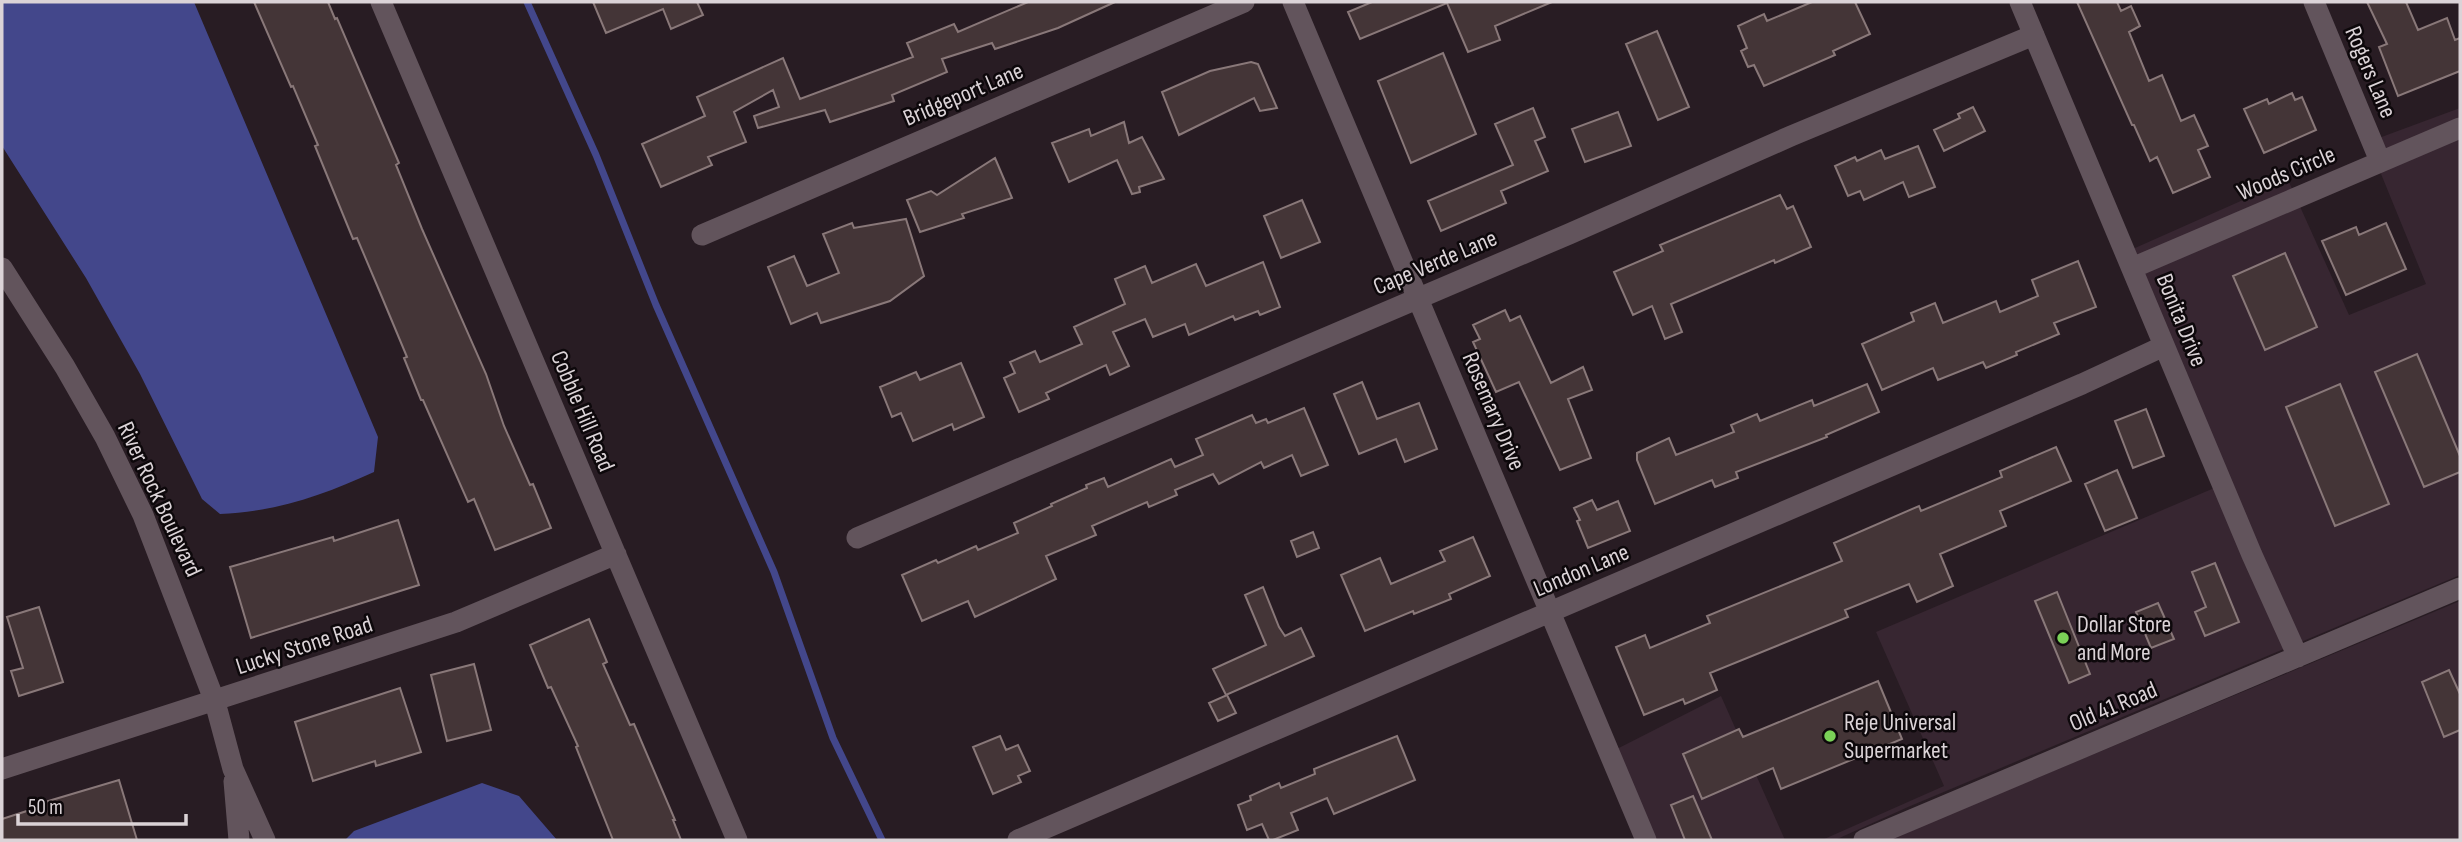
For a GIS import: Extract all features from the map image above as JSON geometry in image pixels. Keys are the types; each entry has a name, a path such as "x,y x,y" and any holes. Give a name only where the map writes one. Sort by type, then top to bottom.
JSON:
{"street":[{"name":"Cobble Hill Road","path":"381,2 737,840"},
{"name":"Bridgeport Lane","path":"702,234 1244,2"},
{"name":"Rosemary Drive","path":"1293,2 1646,840"},
{"name":"Bonita Drive","path":"2020,2 2298,657"},
{"name":"Rogers Lane","path":"2314,2 2380,161"},
{"name":"Cape Verde Lane","path":"857,538 1791,136 2034,35"},
{"name":"Woods Circle","path":"2132,268 2460,128"},
{"name":"River Rock Boulevard","path":"2,268 65,367 105,437 143,514 215,702 233,769 265,840"},
{"name":"London Lane","path":"1018,840 2082,384 2164,346"},
{"name":"Lucky Stone Road","path":"2,769 456,622 616,554"},
{"name":"Old 41 Road","path":"1864,840 2460,588"},
{"name":"River Rock Boulevard","path":"233,769 239,840"}],"shaded area":[{"path":"2,2 194,2 378,437 374,472 318,495 260,510 220,514 202,499 140,374 86,278 2,146"},
{"path":"2460,108 2460,575 1835,840 1822,840 1944,786 1876,632 2226,483 2126,252 2288,180 2349,315 2426,284 2368,142"},
{"path":"2460,601 2460,840 1892,840 1917,828"},
{"path":"1721,696 1785,840 1650,840 1611,752"},
{"path":"482,783 519,796 557,840 345,840 354,831"}],"building":[{"path":"254,2 328,2 399,163 396,165 486,374 504,426 551,528 495,550 474,499 468,502 421,400 404,358 407,357 379,290 357,238 353,239 315,146 318,145"},
{"path":"593,2 697,2 703,15 671,29 663,9 606,33"},
{"path":"1028,2 1115,2 1058,28 995,49 992,43 942,59 947,72 892,95 894,101 830,122 825,110 758,128 754,116 779,107 773,90 734,112 746,142 708,157 712,165 661,187 642,144 705,116 697,97 783,58 800,99 913,57 907,43 954,24 958,32"},
{"path":"1372,2 1552,2 1495,26 1500,40 1468,52 1447,3 1360,39 1348,12"},
{"path":"1812,2 1855,2 1870,34 1833,51 1835,55 1764,86 1754,65 1748,67 1741,51 1747,48 1738,26 1764,14 1767,21"},
{"path":"2077,2 2117,2 2121,11 2131,6 2140,26 2129,32 2149,81 2162,75 2181,121 2194,115 2208,146 2198,150 2210,177 2173,193 2157,157 2150,161"},
{"path":"2367,2 2406,2 2418,30 2447,18 2455,40 2460,38 2460,71 2398,96 2379,47 2387,44"},
{"path":"1657,31 1689,107 1658,120 1626,44"},
{"path":"1443,53 1476,134 1411,163 1378,81"},
{"path":"1251,62 1258,64 1277,108 1260,111 1254,98 1179,135 1162,92 1210,71"},
{"path":"2292,93 2295,100 2302,97 2316,130 2264,153 2244,109 2267,99 2269,104"},
{"path":"1973,107 1985,131 1944,151 1934,130 1960,118 1958,114"},
{"path":"1533,108 1545,137 1535,141 1548,171 1501,191 1506,203 1441,231 1428,201 1513,165 1495,124"},
{"path":"1618,112 1631,146 1585,162 1572,129"},
{"path":"1124,122 1129,143 1142,137 1164,179 1139,187 1140,192 1132,194 1117,160 1069,182 1052,143 1089,129 1091,136"},
{"path":"1918,146 1935,187 1909,197 1903,182 1864,200 1860,191 1848,196 1835,166 1855,157 1857,161 1881,150 1885,159"},
{"path":"995,158 1012,198 962,214 964,218 920,232 907,200 931,191 937,195"},
{"path":"1780,195 1787,209 1793,206 1811,247 1671,304 1682,332 1665,339 1652,306 1633,315 1614,272 1663,251 1660,245"},
{"path":"1302,200 1320,242 1281,258 1264,216"},
{"path":"906,219 924,276 890,301 821,323 817,313 791,324 768,267 794,256 807,286 839,273 823,234 852,223 854,228"},
{"path":"2386,223 2406,269 2346,295 2322,241 2356,227 2359,235"},
{"path":"2285,253 2317,327 2265,350 2233,276"},
{"path":"2078,261 2096,307 2054,323 2059,334 1986,368 1983,362 1938,380 1933,368 1882,390 1862,344 1914,321 1911,313 1935,303 1943,323 1996,301 2000,312 2038,296 2032,280"},
{"path":"1263,262 1280,307 1260,315 1258,311 1235,320 1233,316 1189,335 1185,324 1153,337 1145,319 1113,332 1129,366 1110,375 1106,365 1046,393 1049,399 1019,412 1004,378 1015,373 1010,362 1035,351 1040,362 1082,344 1074,327 1125,304 1115,279 1145,266 1152,283 1196,264 1206,286"},
{"path":"1505,310 1510,321 1520,316 1551,383 1583,367 1592,390 1568,399 1591,458 1560,470 1519,382 1496,392 1473,342 1480,339 1473,325"},
{"path":"2417,354 2460,456 2460,472 2424,487 2375,372"},
{"path":"961,363 984,417 954,430 952,424 913,441 901,413 892,417 880,387 916,372 920,380"},
{"path":"1362,382 1377,419 1419,403 1437,449 1405,462 1396,439 1359,454 1334,394"},
{"path":"1867,384 1879,412 1826,435 1827,437 1736,472 1738,478 1715,487 1712,480 1655,504 1637,460 1637,453 1669,438 1676,455 1734,432 1731,425 1757,414 1760,421 1812,400 1814,406"},
{"path":"2340,384 2389,504 2335,526 2286,407"},
{"path":"1304,408 1328,465 1301,476 1292,455 1264,468 1261,462 1219,484 1213,474 1175,490 1177,495 1149,507 1147,502 1092,526 1096,535 1046,556 1056,579 975,617 968,601 922,621 902,575 936,560 938,563 976,546 978,550 1018,533 1014,523 1087,488 1086,485 1104,478 1108,487 1171,459 1175,467 1203,455 1196,439 1252,415 1256,423 1266,419 1268,423"},
{"path":"2146,409 2164,456 2133,468 2115,421"},
{"path":"2056,447 2071,481 2000,511 2006,526 1940,554 1953,586 1917,602 1909,584 1845,610 1848,617 1710,673 1717,690 1685,704 1683,699 1644,715 1616,647 1645,635 1650,648 1710,623 1707,616 1842,561 1834,543 1919,506 1921,511 2002,477 2000,471"},
{"path":"2117,470 2137,518 2105,531 2085,484"},
{"path":"1592,500 1597,510 1618,501 1630,531 1588,548 1574,508"},
{"path":"398,520 419,585 251,638 230,567 333,537 334,541"},
{"path":"1313,532 1319,548 1297,557 1291,541"},
{"path":"1473,537 1490,576 1449,594 1451,599 1365,631 1341,575 1380,558 1391,584 1445,561 1440,551"},
{"path":"2215,563 2239,622 2205,636 2195,612 2206,607 2192,572"},
{"path":"1263,587 1285,636 1301,628 1314,656 1226,695 1213,669 1266,645 1245,595"},
{"name":"Dollar Store and More","path":"2057,592 2090,674 2069,683 2035,601"},
{"path":"2158,603 2174,639 2151,648 2136,612"},
{"path":"39,607 63,682 19,696 11,671 23,668 7,617"},
{"path":"589,619 607,662 603,664 630,725 634,724 681,840 613,840 576,747 578,746 551,687 548,688 530,645"},
{"path":"474,664 491,730 447,741 431,675"},
{"path":"2449,670 2460,694 2460,730 2444,737 2422,682"},
{"path":"1878,681 1902,739 1781,789 1773,768 1702,799 1683,754 1739,729 1743,737"},
{"path":"400,688 421,752 376,766 375,761 313,781 295,722"},
{"path":"1227,695 1236,713 1218,721 1209,703"},
{"path":"1000,736 1006,750 1018,745 1030,771 1018,776 1021,782 993,794 973,747"},
{"path":"1397,736 1415,780 1334,814 1327,798 1291,813 1298,830 1273,840 1269,840 1262,824 1247,830 1238,805 1251,800 1250,796 1279,783 1281,788 1315,774 1314,769"},
{"path":"119,780 137,840 2,840 2,819 36,808 35,805"},
{"path":"1693,796 1712,840 1685,840 1671,805"}],"waterway":[{"path":"527,2 596,155 656,305 774,572 833,738 882,840"}],"place":[{"name":"Dollar Store and More","path":"2063,638"},
{"name":"Reje Universal Supermarket","path":"1830,736"}]}
